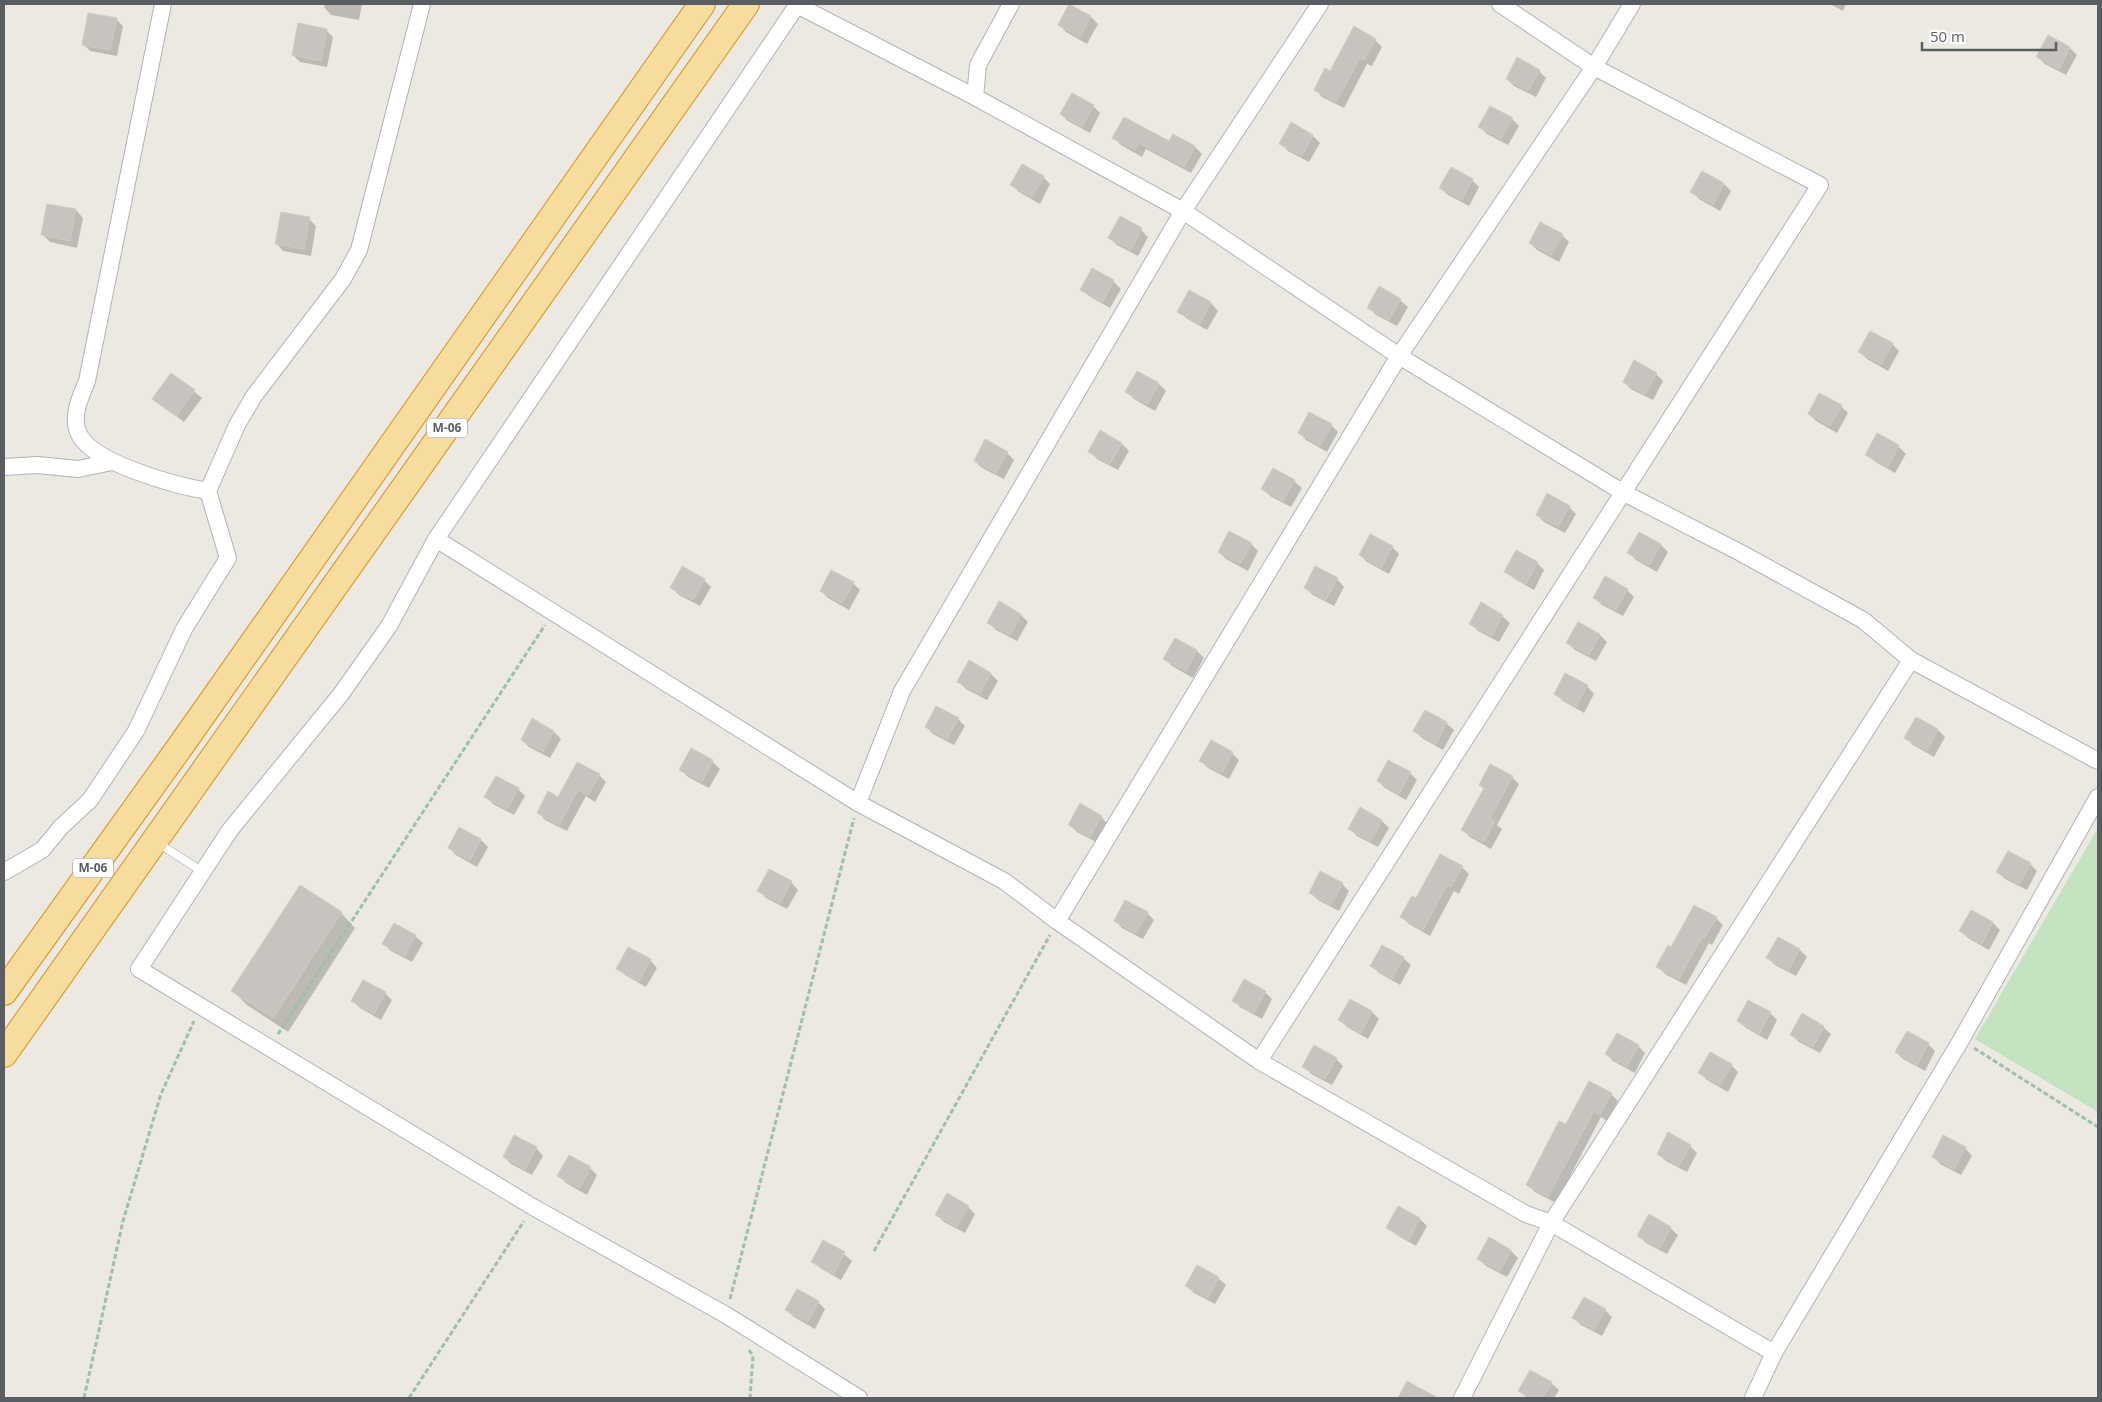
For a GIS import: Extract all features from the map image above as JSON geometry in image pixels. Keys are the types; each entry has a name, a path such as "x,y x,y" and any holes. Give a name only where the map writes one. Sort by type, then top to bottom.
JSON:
{"highway":[{"name":"М-06","path":"4,992 176,752 702,4"},
{"name":"М-06","path":"4,1054 746,4"}],"street":[{"path":"163,4 87,381 76,411 79,435 91,450 112,462 187,487 208,491"},
{"path":"4,872 42,850 61,826 90,800 136,731 184,629 228,558 208,491 238,425 254,396 343,279 359,250 422,4"},
{"path":"859,1398 726,1315 533,1207 200,1008 139,969 230,830 341,694 389,626 436,539 797,4 975,97 1183,211 1399,356 1624,492 1863,620 1911,660 2098,761"},
{"path":"975,97 978,66 1011,4"},
{"path":"858,803 902,691 1183,211 1320,4"},
{"path":"1259,1061 1820,185 1594,67 1500,4"},
{"path":"1057,921 1399,356 1594,67 1632,4"},
{"path":"4,467 38,465 78,469 112,462"},
{"path":"436,539 858,803 1004,880 1057,921 1259,1061 1526,1214 1551,1223 1774,1353"},
{"path":"1462,1398 1551,1223 1911,660"},
{"path":"1753,1398 1774,1353 1961,1040 2098,797"}],"lane":[{"path":"156,841 203,872"}],"path":[{"path":"268,1049 554,612"},
{"path":"726,1315 858,803"},
{"path":"874,1251 1057,921"},
{"path":"84,1398 123,1221 158,1103 200,1008"},
{"path":"1961,1040 2098,1128"},
{"path":"409,1398 533,1207"},
{"path":"747,1348 753,1356 750,1398"}],"green space":[{"path":"2098,828 2098,1112 1975,1039"}],"building":[{"path":"1069,4 1091,16 1080,37 1058,25"},
{"path":"88,13 117,18 110,50 82,45"},
{"path":"298,23 327,29 321,61 292,55"},
{"path":"1354,26 1376,39 1364,60 1360,58 1336,102 1314,90 1325,68 1330,71"},
{"path":"2048,35 2070,47 2059,69 2036,57"},
{"path":"1517,57 1540,70 1528,91 1506,79"},
{"path":"1072,93 1094,105 1082,127 1060,114"},
{"path":"1490,106 1513,118 1501,139 1478,127"},
{"path":"1124,117 1169,141 1173,134 1195,146 1184,167 1139,143 1135,150 1112,138"},
{"path":"1291,122 1313,135 1302,156 1279,144"},
{"path":"1022,164 1044,176 1032,197 1010,185"},
{"path":"1451,167 1473,179 1462,200 1439,188"},
{"path":"1702,171 1724,183 1713,205 1690,192"},
{"path":"47,204 76,209 70,241 41,235"},
{"path":"281,212 310,217 304,249 275,244"},
{"path":"1120,216 1142,228 1131,250 1108,238"},
{"path":"1540,222 1563,234 1551,255 1529,243"},
{"path":"1092,268 1114,280 1103,302 1080,290"},
{"path":"1379,286 1401,299 1389,320 1367,308"},
{"path":"1189,290 1211,302 1200,324 1177,312"},
{"path":"1870,331 1893,343 1881,364 1858,352"},
{"path":"1634,360 1657,373 1645,394 1623,382"},
{"path":"1137,371 1159,383 1148,404 1125,392"},
{"path":"171,373 195,390 176,416 152,399"},
{"path":"1819,393 1842,405 1830,426 1808,414"},
{"path":"1309,412 1332,424 1320,446 1298,433"},
{"path":"1100,430 1122,443 1110,464 1088,452"},
{"path":"1877,433 1899,445 1888,467 1865,455"},
{"path":"985,439 1008,452 996,473 974,461"},
{"path":"1273,468 1295,480 1283,501 1261,489"},
{"path":"1547,493 1570,506 1558,527 1536,515"},
{"path":"1229,531 1252,543 1240,564 1218,552"},
{"path":"1639,532 1661,544 1649,565 1627,553"},
{"path":"1370,534 1393,546 1381,568 1359,555"},
{"path":"1516,550 1538,562 1526,584 1504,572"},
{"path":"682,566 705,579 693,600 670,588"},
{"path":"1315,566 1338,578 1326,600 1304,588"},
{"path":"831,570 854,582 842,603 820,591"},
{"path":"1605,576 1628,589 1616,610 1593,598"},
{"path":"999,601 1021,614 1010,635 987,623"},
{"path":"1481,602 1503,615 1492,636 1469,624"},
{"path":"1578,622 1600,634 1589,655 1566,643"},
{"path":"1175,638 1197,650 1186,671 1163,659"},
{"path":"969,660 991,673 980,694 957,682"},
{"path":"1565,673 1588,685 1576,707 1554,694"},
{"path":"936,706 959,718 947,739 925,727"},
{"path":"1425,710 1447,722 1436,744 1413,731"},
{"path":"1916,717 1938,729 1927,751 1904,738"},
{"path":"532,718 554,731 543,752 521,740"},
{"path":"1211,740 1233,752 1222,773 1199,761"},
{"path":"691,748 713,760 702,782 679,770"},
{"path":"1388,760 1411,772 1399,794 1377,781"},
{"path":"577,762 600,774 588,795 578,790 559,825 537,813 548,791 558,797"},
{"path":"1490,764 1513,776 1490,818 1495,821 1484,842 1461,830 1484,788 1479,785"},
{"path":"496,776 519,788 507,809 484,797"},
{"path":"1080,803 1102,816 1090,837 1068,825"},
{"path":"1360,807 1382,820 1371,841 1348,829"},
{"path":"459,827 481,839 470,860 448,848"},
{"path":"2008,851 2031,863 2019,884 1996,872"},
{"path":"1440,854 1463,866 1451,887 1447,885 1423,930 1400,917 1412,896 1416,898"},
{"path":"769,869 792,881 780,903 757,891"},
{"path":"1320,871 1343,883 1331,905 1309,893"},
{"path":"300,885 342,912 273,1018 231,991"},
{"path":"1125,900 1148,912 1136,933 1114,921"},
{"path":"1694,905 1717,917 1705,938 1702,937 1679,979 1656,967 1668,945 1671,947"},
{"path":"1971,910 1993,922 1982,944 1959,931"},
{"path":"394,923 416,935 405,956 382,944"},
{"path":"1778,937 1800,949 1789,970 1766,958"},
{"path":"1382,945 1404,957 1392,979 1370,966"},
{"path":"628,947 651,959 639,981 616,969"},
{"path":"1244,979 1266,991 1254,1013 1232,1001"},
{"path":"363,980 386,992 374,1014 351,1001"},
{"path":"1350,999 1372,1011 1361,1033 1338,1020"},
{"path":"1748,1000 1771,1012 1759,1034 1737,1021"},
{"path":"1802,1013 1824,1026 1813,1047 1790,1035"},
{"path":"1907,1031 1929,1043 1917,1065 1895,1052"},
{"path":"1617,1033 1639,1045 1627,1067 1605,1054"},
{"path":"1314,1045 1337,1058 1325,1079 1302,1067"},
{"path":"1710,1052 1732,1064 1720,1085 1698,1073"},
{"path":"1589,1081 1612,1093 1600,1115 1594,1111 1548,1197 1526,1185 1559,1121 1566,1124"},
{"path":"1668,1132 1691,1145 1679,1166 1657,1154"},
{"path":"514,1135 537,1147 525,1169 503,1157"},
{"path":"1943,1135 1966,1147 1954,1169 1932,1157"},
{"path":"569,1155 591,1167 580,1188 557,1176"},
{"path":"947,1193 969,1206 957,1227 935,1215"},
{"path":"1398,1206 1420,1218 1409,1240 1386,1228"},
{"path":"1649,1214 1671,1227 1660,1248 1637,1236"},
{"path":"1489,1237 1511,1250 1500,1271 1477,1259"},
{"path":"823,1240 845,1252 834,1274 811,1262"},
{"path":"1197,1265 1219,1277 1208,1298 1185,1286"},
{"path":"797,1289 819,1301 808,1322 785,1310"},
{"path":"1584,1297 1606,1309 1594,1330 1572,1318"},
{"path":"1530,1370 1552,1382 1543,1398 1531,1398 1518,1391"},
{"path":"1407,1381 1438,1398 1398,1398"}]}
